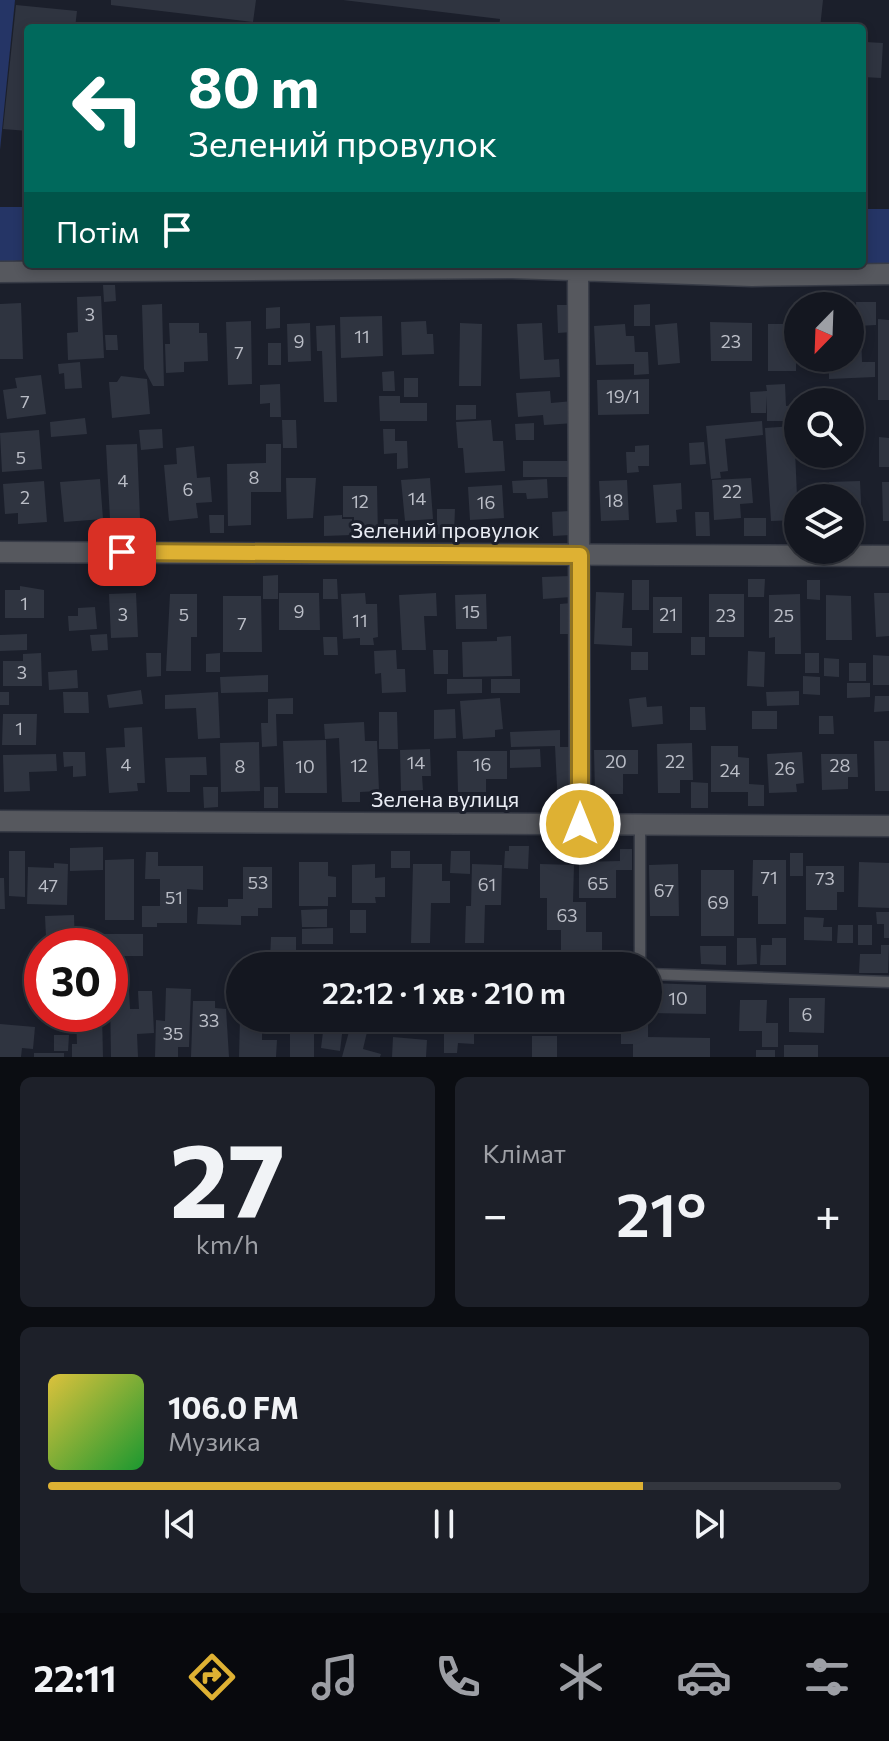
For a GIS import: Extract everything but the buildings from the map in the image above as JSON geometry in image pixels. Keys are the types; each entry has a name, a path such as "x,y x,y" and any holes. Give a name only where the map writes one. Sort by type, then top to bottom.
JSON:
{"street":[{"path":"578,270 580,824"},
{"path":"0,272 578,270 752,276 889,274"},
{"name":"Зелений провулок","path":"0,552 889,556"},
{"name":"Зелена вулиця","path":"0,821 889,826"}],"lane":[{"path":"640,824 640,952"},
{"path":"662,974 889,982"}],"shaded area":[{"path":"0,0 15,0 0,150"},
{"path":"0,207 24,207 24,260 0,262"},
{"path":"866,209 889,209 889,265 866,266"}],"route":[{"path":"122,552 580,555 580,824"}]}
